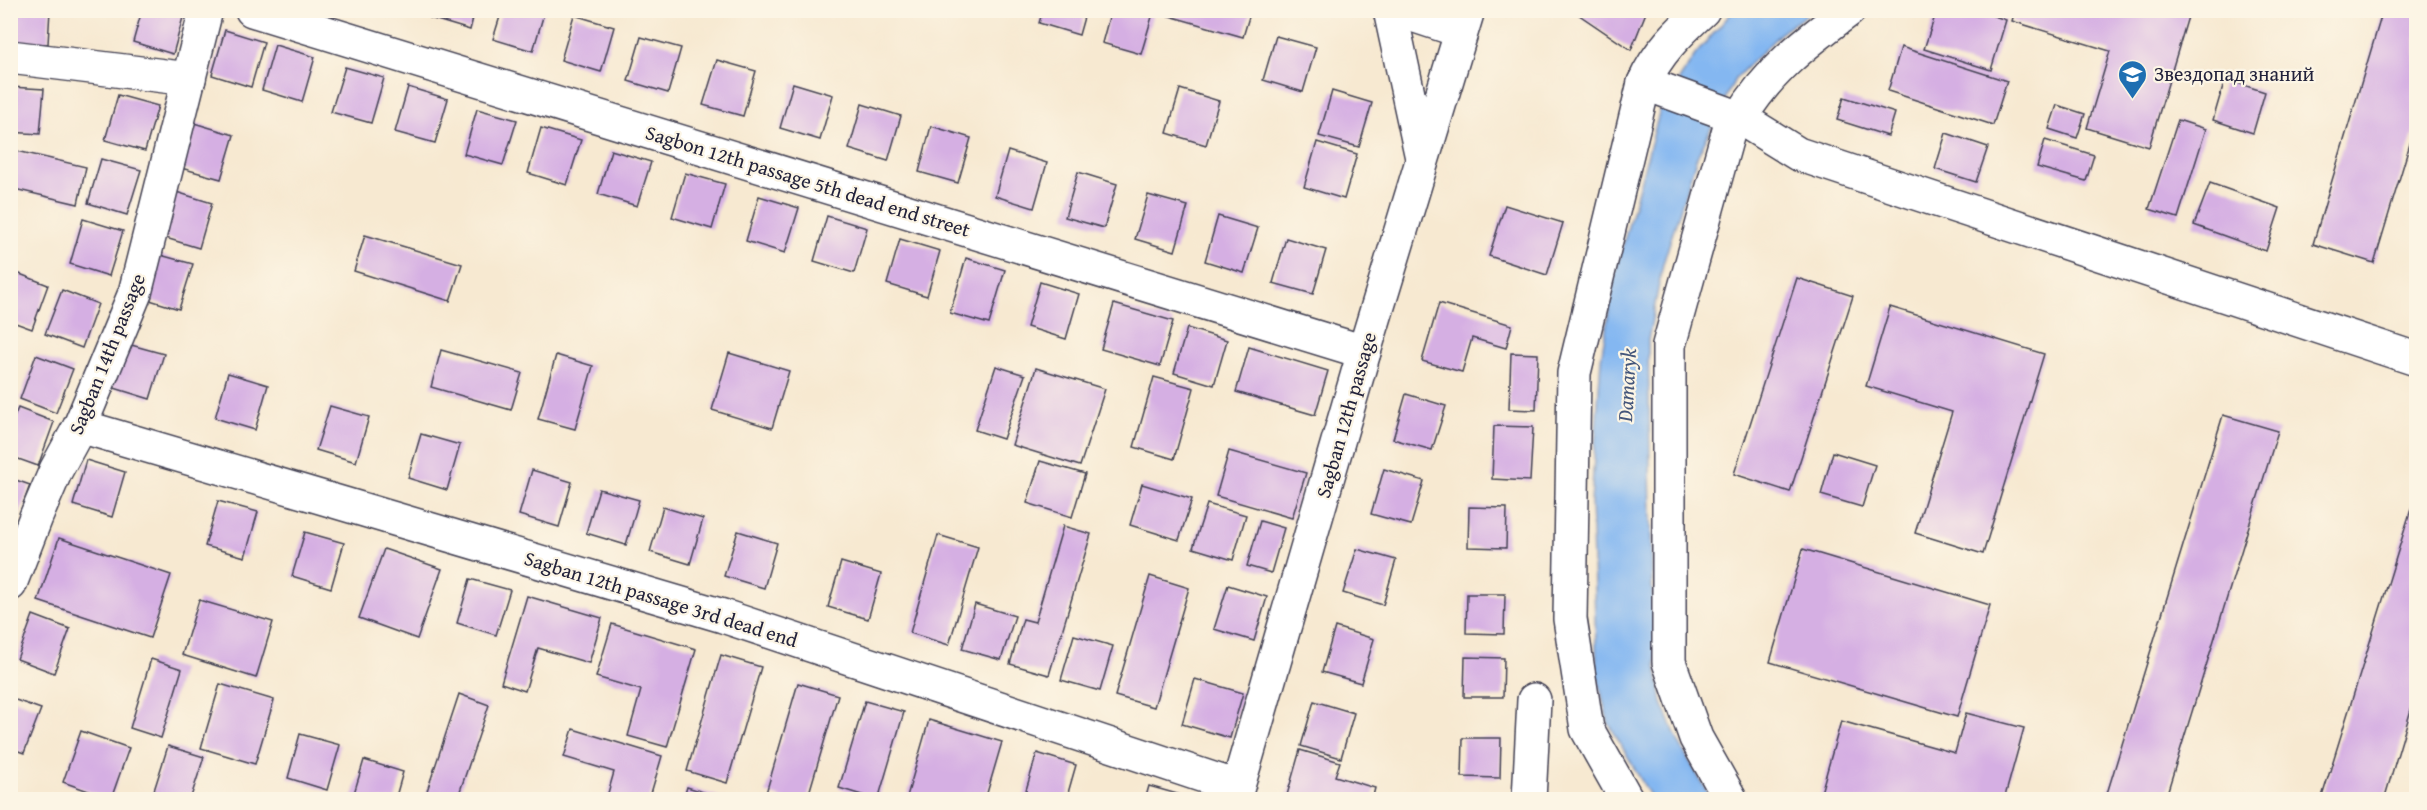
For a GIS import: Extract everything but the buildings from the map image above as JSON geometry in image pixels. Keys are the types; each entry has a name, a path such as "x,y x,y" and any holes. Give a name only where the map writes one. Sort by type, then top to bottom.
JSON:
{"street":[{"name":"Sagban 14th passage","path":"10,584 56,470 80,426 135,293 206,10"},
{"name":"Sagbon 12th passage 5th dead end street","path":"252,10 1364,352"},
{"path":"1390,10 1423,159"},
{"path":"1397,10 1465,21"},
{"path":"1627,800 1587,729 1570,619 1574,373 1644,83 1651,66 1677,34 1703,10"},
{"path":"1731,800 1696,738 1669,662 1669,345 1736,117 1801,46 1849,10"},
{"name":"Sagban 12th passage","path":"1235,793 1364,352 1465,21"},
{"path":"10,57 189,79"},
{"path":"1644,83 1736,117 1798,154 2416,359"},
{"name":"Sagban 12th passage 3rd dead end","path":"80,426 723,616 1235,793"},
{"path":"1529,800 1534,700"}],"water":[{"name":"Damaryk","path":"1733,11 1813,11 1784,30 1735,79 1696,159 1663,264 1648,340 1652,583 1656,665 1662,703 1679,743 1711,799 1652,799 1608,722 1597,675 1591,502 1601,359 1615,274 1660,110 1695,55"}],"place":[{"name":"Звездопад знаний","path":"2133,100"}]}
